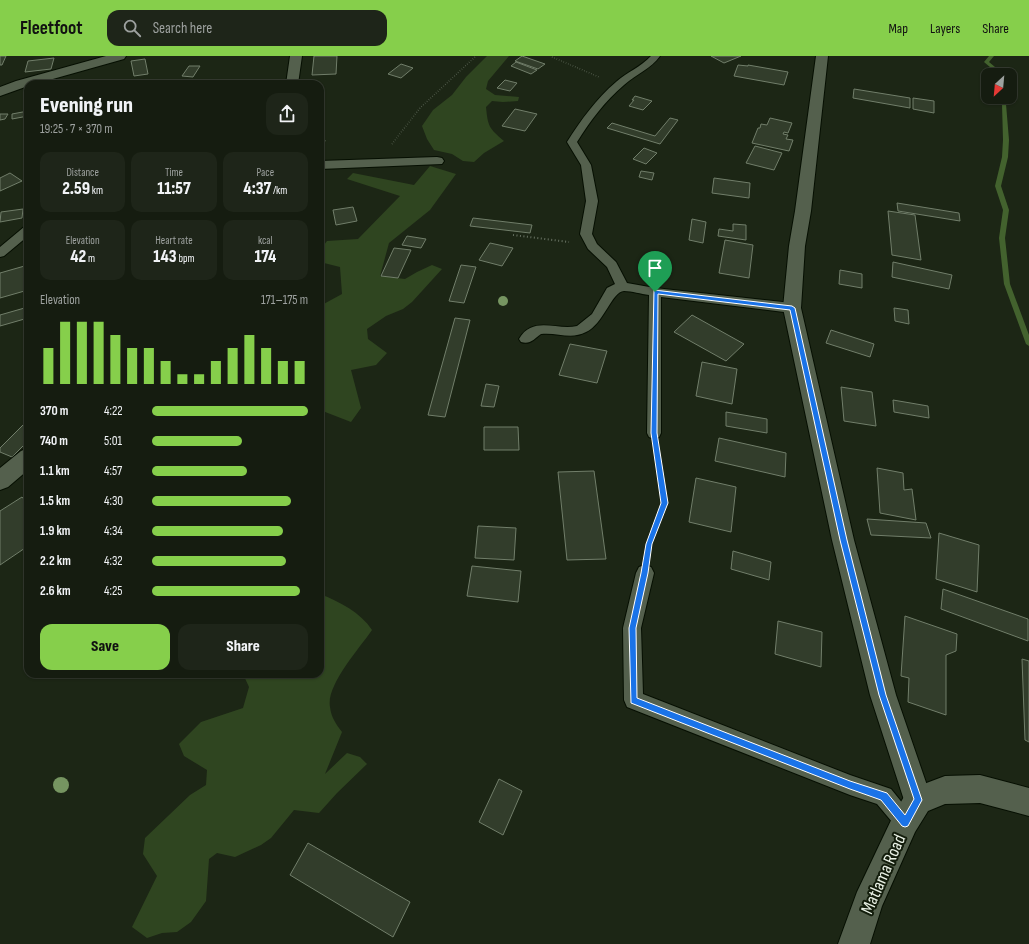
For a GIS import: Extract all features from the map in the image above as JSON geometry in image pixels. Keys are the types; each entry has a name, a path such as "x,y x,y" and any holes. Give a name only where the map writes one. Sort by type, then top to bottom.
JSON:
{"street":[{"path":"34,80 120,56"},
{"path":"293,80 296,56"},
{"path":"822,56 813,136 797,246 792,308 843,540 912,811 945,790 980,789 1029,802"},
{"path":"0,92 24,83"},
{"path":"324,164 437,161"},
{"path":"0,481 24,460"},
{"name":"Matlama Road","path":"854,944 868,903 912,811"}],"lane":[{"path":"622,286 612,265 592,246 586,234 592,201 590,187 586,165 572,142 586,121 619,84 650,64 656,56"},
{"path":"0,253 24,233"},
{"path":"526,339 538,330 546,329 564,332 582,329 592,322 602,310 611,291 622,286 655,292 792,308"},
{"path":"654,433 655,292"},
{"path":"645,573 632,628 634,700 850,785 884,796 912,811"}],"path":[{"path":"373,162 390,147 399,132 434,95 476,56"},
{"path":"552,57 595,76 619,84"},
{"path":"513,235 578,243 590,242"},
{"path":"645,573 649,544 664,503 654,433"}],"green space":[{"path":"487,56 509,56 488,81 486,89 495,95 519,97 518,101 492,101 486,107 490,127 504,141 484,153 474,162 463,161 452,154 434,150 427,139 422,126 433,110 452,95 466,77"},
{"path":"430,166 456,174 430,210 389,243 380,276 405,279 432,265 442,269 412,302 403,309 386,316 367,329 368,339 387,353 376,365 351,370 361,408 351,422 324,412 324,304 342,294 340,267 324,263 324,245 327,241 358,239 400,196 347,179 353,173 414,185"},
{"path":"324,596 349,608 362,618 372,630 345,667 333,688 330,698 331,714 342,732 325,774 347,753 360,757 367,764 319,813 294,810 271,838 261,845 235,857 217,853 209,859 206,901 191,922 177,932 162,933 147,938 132,927 157,876 143,854 145,838 190,795 206,785 207,770 184,756 179,744 201,722 243,708 249,687 245,678 324,678"}],"building":[{"path":"0,56 6,56 2,65 0,65"},
{"path":"314,56 337,56 336,74 312,75"},
{"path":"522,56 545,64 538,69 515,61"},
{"path":"711,56 741,56 724,63"},
{"path":"54,58 51,69 25,72 28,61"},
{"path":"145,59 148,74 134,76 131,61"},
{"path":"516,62 537,70 531,74 511,66"},
{"path":"401,64 413,68 401,78 388,74"},
{"path":"738,65 748,65 788,72 784,85 734,76"},
{"path":"189,66 200,66 193,77 182,76"},
{"path":"505,80 517,83 510,91 497,88"},
{"path":"854,89 910,98 910,108 853,98"},
{"path":"635,96 652,101 643,110 629,106 634,100 632,100"},
{"path":"913,98 934,101 934,113 913,109"},
{"path":"515,109 537,114 525,131 502,126"},
{"path":"24,112 24,117 12,119 12,114"},
{"path":"0,114 8,114 5,119 0,120"},
{"path":"670,118 678,120 660,144 607,128 612,123 655,136"},
{"path":"770,118 792,123 788,133 784,132 783,134 788,135 786,139 793,140 789,151 752,143 758,128 760,128 761,124 767,125"},
{"path":"755,146 782,153 774,170 746,163"},
{"path":"644,148 657,153 646,164 633,159"},
{"path":"641,171 654,173 652,180 639,177"},
{"path":"10,173 22,181 0,191 0,178"},
{"path":"714,178 750,183 749,198 712,193"},
{"path":"897,203 959,213 960,221 898,211"},
{"path":"353,207 357,221 336,225 333,210"},
{"path":"23,209 22,218 0,222 1,212"},
{"path":"888,211 915,215 921,260 892,255"},
{"path":"473,218 532,225 530,233 470,226"},
{"path":"692,219 706,222 703,243 689,240"},
{"path":"733,224 746,225 746,240 718,236 719,229 733,231"},
{"path":"407,236 426,239 421,248 402,245"},
{"path":"725,240 753,245 749,278 719,273"},
{"path":"490,243 513,248 502,266 479,260"},
{"path":"394,248 411,250 398,278 381,276"},
{"path":"893,262 952,275 949,289 892,277"},
{"path":"461,265 476,267 464,303 449,301"},
{"path":"24,266 24,291 0,298 0,273"},
{"path":"840,270 862,274 862,288 839,284"},
{"path":"24,308 24,319 0,326 0,315"},
{"path":"894,308 908,310 909,324 895,321"},
{"path":"692,315 744,344 726,361 674,332"},
{"path":"455,318 470,320 445,417 428,415"},
{"path":"831,330 874,344 870,357 826,343"},
{"path":"570,344 607,351 597,383 559,375"},
{"path":"702,362 737,369 732,404 696,396"},
{"path":"486,384 499,386 494,407 481,406"},
{"path":"841,387 872,392 876,426 844,421"},
{"path":"893,400 928,406 929,418 894,412"},
{"path":"726,412 767,419 767,433 726,426"},
{"path":"24,424 24,445 12,457 0,452 0,448"},
{"path":"484,427 518,427 519,450 484,450"},
{"path":"719,438 786,453 785,477 715,461"},
{"path":"877,468 903,473 904,490 912,489 916,520 880,513"},
{"path":"594,471 606,559 567,560 558,472"},
{"path":"696,478 736,487 731,532 689,522"},
{"path":"22,497 24,499 24,549 0,565 0,511"},
{"path":"867,519 926,523 931,538 871,535"},
{"path":"478,526 516,528 514,560 475,558"},
{"path":"939,533 979,545 977,592 936,579"},
{"path":"733,551 771,562 769,580 731,569"},
{"path":"472,566 521,571 518,602 467,596"},
{"path":"943,589 1028,619 1028,641 941,609"},
{"path":"905,616 957,634 956,651 946,655 946,715 908,702 909,678 901,676"},
{"path":"778,621 822,632 821,667 775,654"},
{"path":"1022,659 1029,661 1029,742 1025,740"},
{"path":"499,779 522,791 503,835 479,822"},
{"path":"308,843 410,902 393,937 290,875"}],"waterway":[{"path":"992,56 986,62 993,68"},
{"path":"1004,104 1006,140 1005,157 998,186 1006,210 1002,238 1007,284 1029,344"}],"route":[{"path":"655,292 792,308 843,540 883,695 918,800 905,822 884,796 850,785 634,700 632,628 645,573 649,544 664,503 654,433 655,292"}]}
